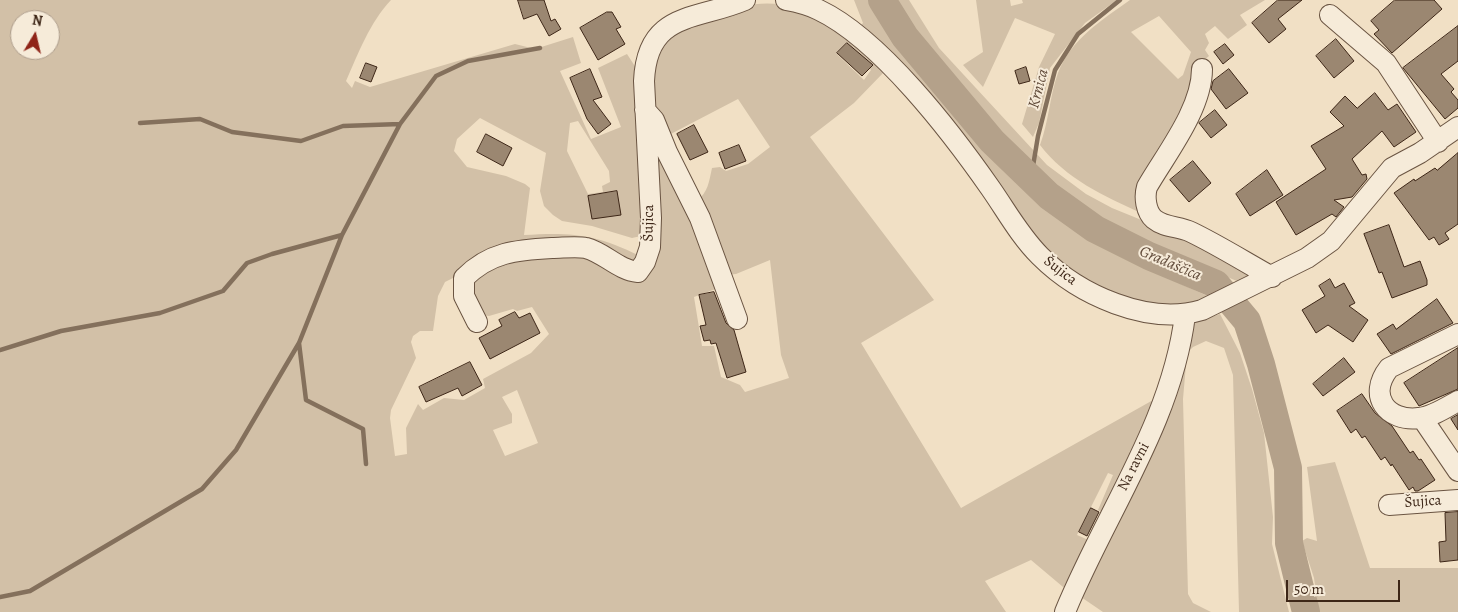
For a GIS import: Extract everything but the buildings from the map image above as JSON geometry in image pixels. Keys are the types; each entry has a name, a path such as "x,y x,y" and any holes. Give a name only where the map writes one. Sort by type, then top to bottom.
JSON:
{"street":[{"name":"Šujica","path":"477,322 464,296 464,278 477,265 502,254 524,250 586,248 604,256 627,271 638,272 645,262 650,247 652,218 644,67 650,47 661,32 687,18 745,0"},
{"name":"Šujica","path":"786,0 818,9 859,35 893,69 963,151 1020,233 1041,256 1074,284 1136,310 1194,313"},
{"path":"1330,15 1386,63 1438,142"},
{"path":"1202,69 1202,83 1192,108 1146,187 1147,206 1153,218 1159,222 1189,231 1272,277"},
{"path":"645,110 654,120 667,152 700,218 737,319"},
{"path":"1194,313 1249,289 1307,258 1331,241 1392,168 1438,142 1458,127"},
{"name":"Na ravni","path":"1065,612 1091,551 1148,438 1173,378 1194,313"},
{"path":"1458,334 1389,368 1382,378 1378,390 1381,403 1392,413 1405,419 1422,418 1458,401"},
{"path":"1422,418 1458,471"},
{"name":"Šujica","path":"1389,505 1458,500"}],"shaded area":[{"path":"0,0 391,0 371,28 355,60 346,81 352,88 355,81 370,87 515,44 535,49 573,37 581,63 560,71 591,139 621,127 598,68 627,54 640,74 646,224 641,236 632,238 592,226 562,221 553,215 544,206 540,191 546,153 480,118 457,139 454,151 467,167 506,176 530,188 524,235 569,234 583,236 623,248 641,258 633,268 598,248 575,242 501,248 471,264 459,275 445,282 438,296 433,331 420,331 413,336 411,342 416,358 391,410 390,418 395,456 407,454 406,428 418,404 423,410 444,398 464,400 485,388 483,379 531,353 549,334 532,307 517,311 513,309 489,316 482,315 472,298 470,285 476,275 486,267 514,258 572,253 589,255 624,276 639,277 645,273 652,262 655,246 656,207 649,134 650,124 653,122 664,154 695,218 721,287 694,297 702,346 714,346 721,377 740,385 745,392 789,378 781,355 770,260 736,274 725,275 697,201 706,190 712,168 720,167 726,171 748,164 770,147 738,99 665,137 652,107 648,87 649,65 659,39 675,27 737,7 765,3 786,5 797,7 824,18 835,25 886,70 854,103 810,137 934,300 861,343 961,508 1162,395 1146,434 1105,514 1098,510 1113,475 1108,473 1077,535 1093,542 1069,592 1031,560 985,581 1006,612 0,612","holes":["846,45 871,70 864,80 838,55","578,121 609,171 610,182 602,186 603,192 588,194 567,151 570,123","517,390 538,443 505,456 493,430 512,423 512,414 502,397"]},
{"path":"854,0 872,0 887,30 1015,181 1062,218 1123,258 1212,298 1185,306 1170,307 1139,303 1097,288 1055,261 859,27 863,23"},
{"path":"892,0 909,0 939,48 1047,165 1086,194 1112,208 1203,245 1258,276 1244,284 1115,230 1055,194 1040,172 1021,153 1005,142 960,94 905,25"},
{"path":"976,0 1010,0 1011,6 1023,3 1022,0 1117,0 1085,23 1050,68 1039,123 1033,137 1022,124 1039,67 1055,34 1015,18 983,87 963,65 983,52"},
{"path":"1130,0 1265,0 1240,15 1247,25 1228,39 1215,26 1205,34 1209,43 1205,50 1209,56 1196,67 1199,86 1141,213 1100,193 1074,177 1050,157 1040,145 1055,81 1064,61 1088,31","holes":["1159,16 1191,52 1183,75 1178,79 1131,32"]},
{"path":"1220,314 1240,353 1264,433 1273,517 1272,544 1289,612 1239,612 1233,375 1224,348 1206,341 1193,347 1187,353 1183,399 1188,594 1193,603 1211,612 1103,612 1078,595 1189,332 1194,323"},
{"path":"1335,462 1370,568 1458,568 1458,612 1319,612 1314,578 1302,541 1307,538 1317,541 1307,467"}],"waterway":[{"name":"Gradaščica","path":"882,0 905,37 992,141 1049,196 1095,229 1149,256 1216,284 1247,321 1261,364 1288,468 1289,543 1306,612"},
{"name":"Krnica","path":"1031,178 1038,136 1055,70 1078,34 1120,0"},
{"path":"0,597 30,591 202,489 236,450 299,343 342,235 400,124 436,76 468,61 540,48"},
{"path":"140,123 200,119 232,132 301,141 343,126 400,124"},
{"path":"0,350 61,331 160,313 223,291 247,263 272,254 342,235"},
{"path":"299,343 306,400 363,429 366,464"}]}
